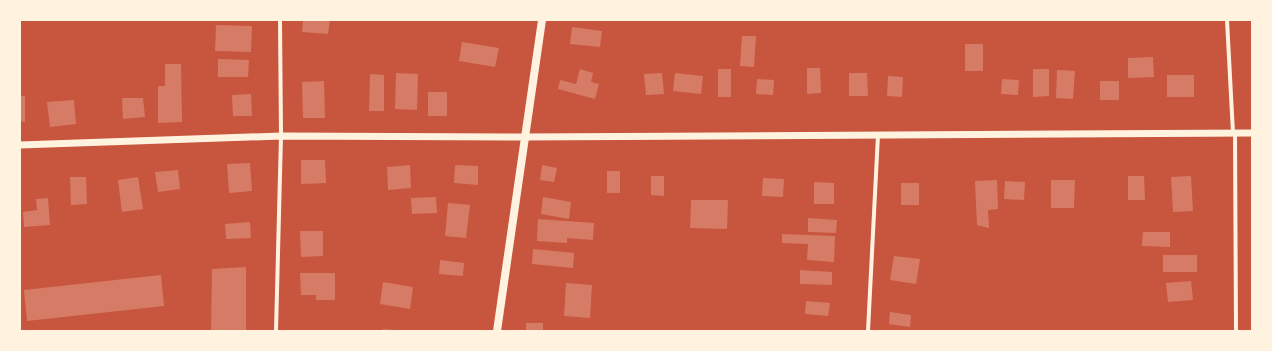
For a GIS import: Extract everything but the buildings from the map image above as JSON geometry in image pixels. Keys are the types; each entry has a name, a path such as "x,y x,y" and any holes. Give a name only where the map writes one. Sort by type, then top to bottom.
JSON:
{"main road":[{"path":"497,331 542,20"}],"street":[{"path":"276,331 281,136 280,20"},
{"path":"1227,20 1234,133 1236,331"},
{"path":"20,145 281,136 524,137 1252,133"},
{"path":"868,331 878,135"}]}
